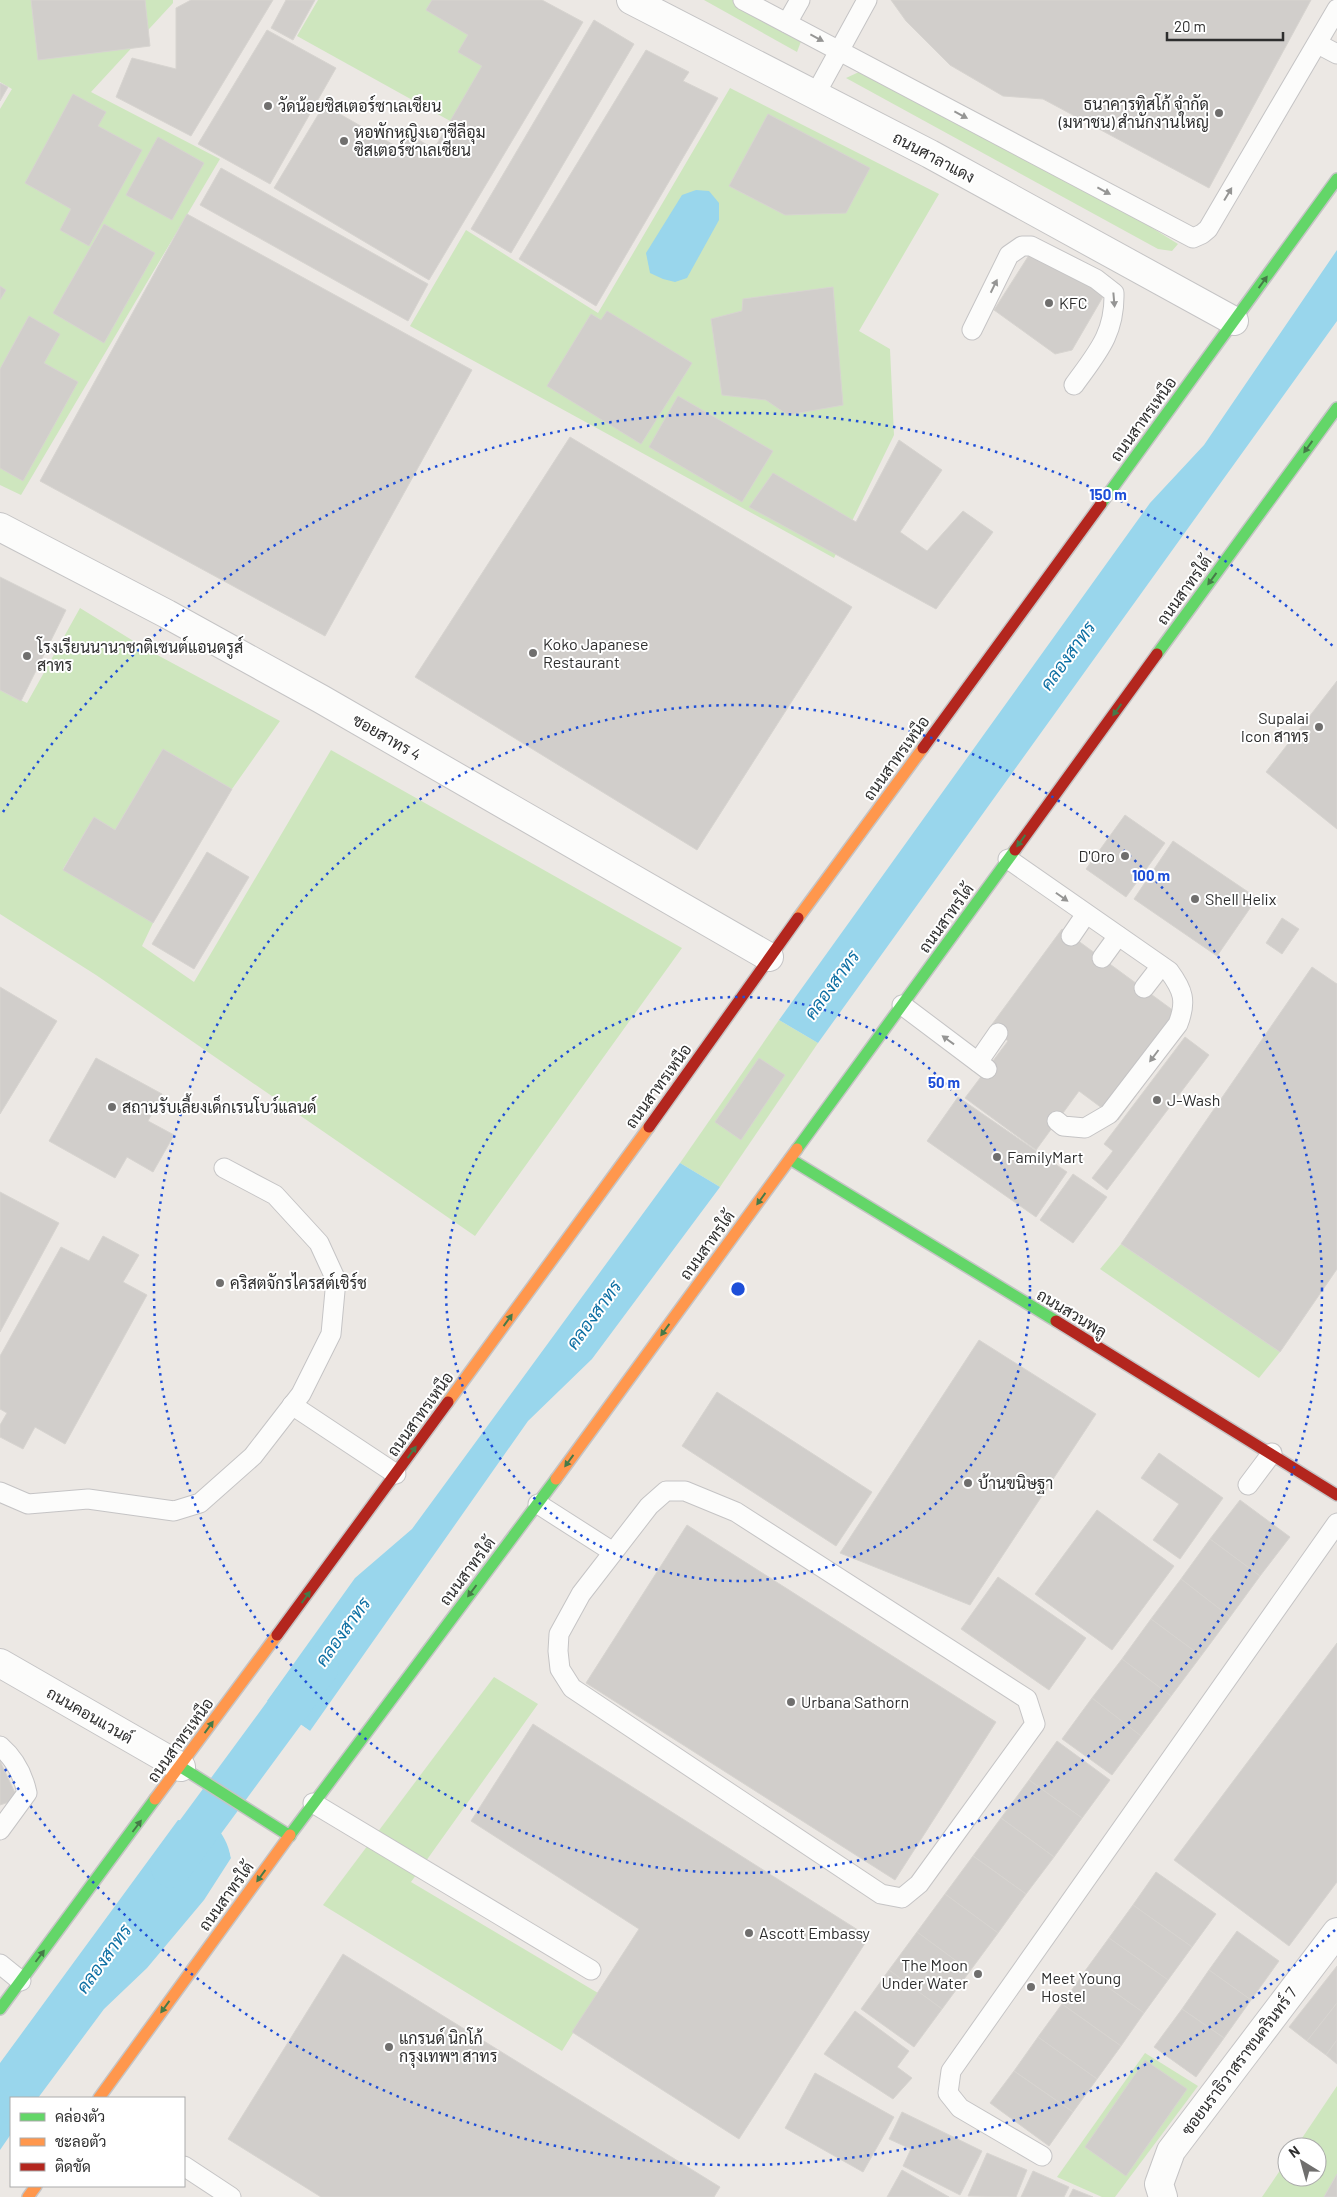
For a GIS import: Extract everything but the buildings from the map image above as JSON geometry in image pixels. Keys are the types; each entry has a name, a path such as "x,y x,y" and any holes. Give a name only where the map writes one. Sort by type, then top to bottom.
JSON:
{"main road":[{"name":"ถนนสาทรเหนือ","path":"0,2009 181,1767 396,1474 713,1038 769,957 1234,322 1337,178"},
{"path":"1310,217 1337,195"},
{"name":"ถนนสาทรใต้","path":"100,2097 314,1803 538,1504 1337,408"},
{"name":"ถนนสวนพลู","path":"790,1159 1272,1453 1337,1495"},
{"path":"181,1767 290,1836"}],"street":[{"name":"ถนนศาลาแดง","path":"630,0 930,154 1234,322"},
{"name":"ซอยสาทร 4","path":"0,527 176,619 321,699 769,957"},
{"name":"ถนนคอนแวนต์","path":"0,1663 181,1767"},
{"name":"ซอยนราธิวาสราชนครินทร์ 7","path":"1163,2197 1159,2184 1171,2151 1337,1932"}],"lane":[{"path":"743,0 1193,238 1208,229 1337,9"},
{"path":"787,23 800,0"},
{"path":"815,94 867,0"},
{"path":"1318,44 1337,54"},
{"path":"972,330 1009,255 1022,246 1032,246 1096,279 1114,293 1114,312 1107,338 1074,385"},
{"path":"1008,859 1169,971 1181,987 1184,1008 1178,1024 1110,1114 1085,1128 1063,1126 1057,1121"},
{"path":"1071,936 1086,914"},
{"path":"1102,958 1118,936"},
{"path":"1144,988 1161,966"},
{"path":"902,1005 982,1065 998,1033"},
{"path":"0,1492 28,1504 88,1499 174,1511 200,1503 253,1456 301,1394 331,1334 336,1280 319,1243 275,1195 224,1168"},
{"path":"292,1405 396,1474"},
{"path":"1248,1485 1272,1453"},
{"path":"666,1490 685,1491 736,1512 1027,1699 1035,1724 918,1884 902,1898 881,1894 572,1688 560,1669 558,1634 581,1594 613,1552 649,1506 666,1490"},
{"path":"538,1504 613,1552"},
{"path":"1042,2156 960,2108 948,2093 951,2071 1337,1523"},
{"path":"0,1746 16,1763 24,1779 27,1793 0,1830"},
{"path":"314,1803 591,1970"},
{"path":"0,1964 21,1981"},
{"path":"185,2167 231,2197"}],"green space":[{"path":"0,0 173,0 173,3 91,92 220,159 21,495 0,485 0,109 12,89 0,82"},
{"path":"318,0 537,0 461,127 297,36"},
{"path":"704,0 734,0 803,36 797,52"},
{"path":"859,72 1133,216 1178,244 1172,251 1158,249 846,78"},
{"path":"730,88 939,194 859,331 890,349 894,435 834,558 410,326 466,230 598,313"},
{"path":"80,608 148,650 280,721 232,789 163,749 115,830 94,817 63,869 153,923 142,946 194,982 331,750 682,948 475,1236 96,975 0,914 0,690 27,703"},
{"path":"779,1020 818,1043 720,1187 680,1163"},
{"path":"1121,1244 1280,1352 1259,1378 1100,1269"},
{"path":"494,1677 538,1704 411,1882 598,1993 562,2051 323,1905"},
{"path":"1145,2053 1198,2086 1115,2197 1102,2197 1057,2177"},
{"path":"1337,2086 1337,2174 1324,2197 1262,2197 1277,2175 1277,2187 1327,2187 1327,2137 1303,2137"}],"water":[{"path":"696,190 709,191 719,203 719,220 687,278 675,282 663,279 650,273 646,253 682,195"},
{"path":"1337,250 1337,321 818,1043 779,1020 1150,503 1204,445"},
{"path":"680,1163 720,1187 592,1359 528,1421 310,1731 267,1701 355,1578 412,1529"},
{"path":"178,1820 212,1822 224,1839 231,1858 204,1900 147,1968 104,2009 39,2097 10,2097 10,2135 0,2150 0,2063"}],"pier":[{"path":"267,1701 310,1731 309,1733 266,1703"},
{"path":"180,1818 214,1820 225,1831 230,1842 233,1855 231,1858 228,1843 223,1833 212,1822 178,1820"}],"waterway":[{"name":"คลองสาทร","path":"171,1867 318,1667"}],"traffic: fast":[{"path":"1101,504 1337,179"},
{"path":"1157,654 1337,408"},
{"path":"797,1149 1015,850"},
{"path":"790,1159 1056,1321"},
{"path":"290,1835 556,1479"},
{"path":"181,1767 290,1836"},
{"path":"0,2009 155,1799"}],"traffic: slow":[{"path":"798,918 923,748"},
{"path":"448,1402 649,1127"},
{"path":"556,1479 797,1149"},
{"path":"155,1799 277,1635"},
{"path":"100,2097 290,1835"},
{"path":"28,2197 35,2187"}],"traffic: jam":[{"path":"923,748 1101,504"},
{"path":"1015,850 1157,654"},
{"path":"649,1127 798,918"},
{"path":"1056,1321 1337,1495"},
{"path":"277,1635 448,1402"}],"place":[{"name":"วัดน้อยซิสเตอร์ซาเลเซียน","path":"268,106"},
{"name":"ธนาคารทิสโก้ จำกัด (มหาชน) สำนักงานใหญ่","path":"1219,113"},
{"name":"หอพักหญิงเอาซีลีอุม ซิสเตอร์ซาเลเซียน","path":"344,141"},
{"name":"KFC","path":"1049,303"},
{"name":"Koko Japanese Restaurant","path":"533,653"},
{"name":"โรงเรียนนานาชาติเซนต์แอนดรูส์ สาทร","path":"27,656"},
{"name":"Supalai Icon สาทร","path":"1319,727"},
{"name":"D'Oro","path":"1125,856"},
{"name":"Shell Helix","path":"1195,899"},
{"name":"J-Wash","path":"1157,1100"},
{"name":"สถานรับเลี้ยงเด็กเรนโบว์แลนด์","path":"112,1107"},
{"name":"FamilyMart","path":"997,1157"},
{"name":"คริสตจักรไครสต์เชิร์ช","path":"220,1283"},
{"name":"บ้านขนิษฐา","path":"968,1483"},
{"name":"Urbana Sathorn","path":"791,1702"},
{"name":"Ascott Embassy","path":"749,1933"},
{"name":"The Moon Under Water","path":"978,1974"},
{"name":"Meet Young Hostel","path":"1031,1987"},
{"name":"แกรนด์ นิกโก้ กรุงเทพฯ สาทร","path":"389,2047"}]}
